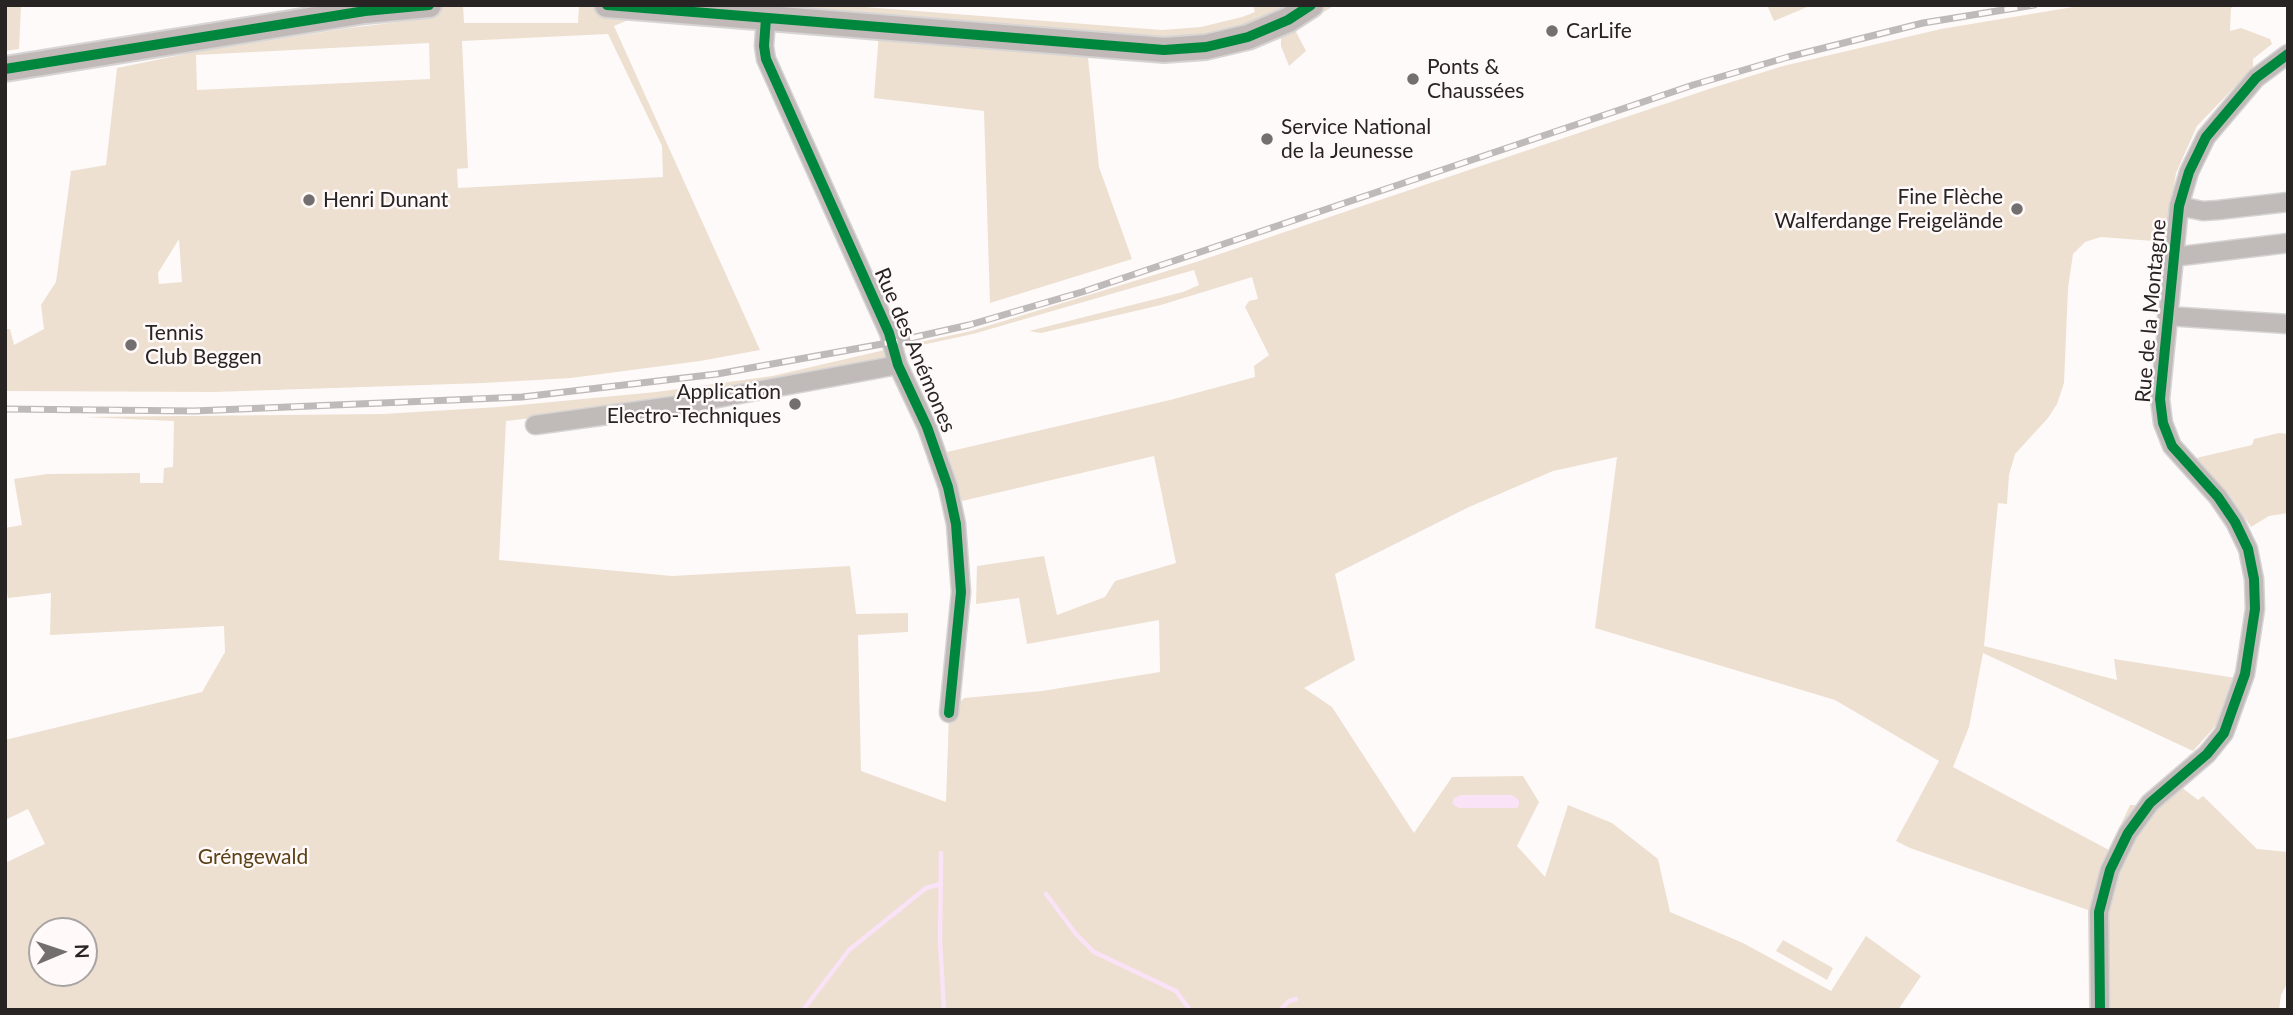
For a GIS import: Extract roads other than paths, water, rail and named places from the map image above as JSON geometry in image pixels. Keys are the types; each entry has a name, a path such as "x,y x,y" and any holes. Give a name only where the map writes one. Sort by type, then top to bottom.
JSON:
{"main road":[{"path":"5,69 365,11 429,5"},
{"path":"607,5 1164,50 1206,47 1248,37 1288,20 1311,5"}],"street":[{"name":"Rue des Anémones","path":"766,18 766,60 889,333 898,365 937,452 948,487 956,524 961,592 949,713"},
{"name":"Rue de la Montagne","path":"2100,1010 2099,912 2110,870 2129,833 2150,803 2207,754 2224,733 2245,674 2255,609 2250,559 2235,522 2218,497 2172,446 2163,423 2160,399 2179,206 2189,172 2206,136 2256,78 2288,54"},
{"name":"Rue de la Montagne","path":"2179,206 2218,211 2288,202"},
{"name":"Rue de la Montagne","path":"2173,257 2288,243"},
{"path":"2167,316 2288,324"},
{"name":"Rue des Anémones","path":"535,425 680,405 898,365"}],"waterway":[{"path":"941,853 940,941 944,1010"},
{"path":"803,1010 849,950 926,888 941,884"},
{"path":"1046,894 1076,934 1094,952 1176,991 1190,1010"},
{"path":"1280,1010 1289,1001 1296,999"}],"railway":[{"path":"5,409 194,411 522,397 717,374 893,342 969,325 1082,292 1693,85 1788,57 1923,23 2034,5"}],"place":[{"name":"CarLife","path":"1552,31"},
{"name":"Ponts & Chaussées","path":"1413,79"},
{"name":"Service National de la Jeunesse","path":"1267,139"},
{"name":"Henri Dunant","path":"309,200"},
{"name":"Fine Flèche Walferdange Freigelände","path":"2017,209"},
{"name":"Tennis Club Beggen","path":"131,345"},
{"name":"Application Electro-Techniques","path":"795,404"}],"park label":[{"name":"Gréngewald","path":"253,857"}]}
